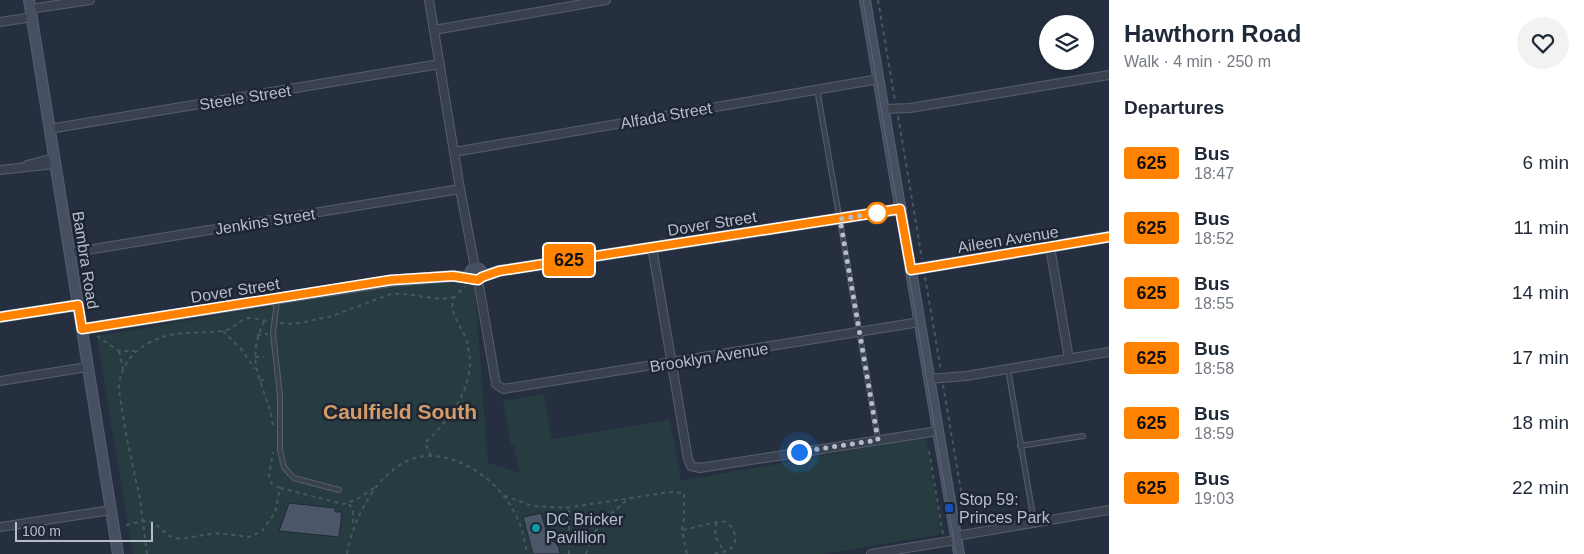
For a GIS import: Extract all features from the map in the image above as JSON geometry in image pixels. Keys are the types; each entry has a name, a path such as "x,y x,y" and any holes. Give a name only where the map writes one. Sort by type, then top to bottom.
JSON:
{"street":[{"path":"0,22 30,9 90,0"},
{"path":"429,0 474,275"},
{"path":"434,30 606,0"},
{"path":"865,0 959,554"},
{"name":"Bambra Road","path":"30,9 118,554"},
{"name":"Steele Street","path":"50,129 440,64"},
{"path":"884,112 1109,75"},
{"name":"Alfada Street","path":"454,152 879,79"},
{"path":"0,170 55,161"},
{"name":"Jenkins Street","path":"69,253 460,189"},
{"name":"Dover Street","path":"82,329 391,280 474,275 900,209"},
{"name":"Aileen Avenue","path":"911,270 1109,238"},
{"path":"1050,247 1069,359"},
{"path":"652,248 688,459 691,466 700,468 938,430"},
{"name":"Brooklyn Avenue","path":"474,275 482,299 496,380 499,387 503,389 920,322"},
{"path":"0,317 78,305"},
{"path":"930,383 1109,352"},
{"path":"0,381 87,367"},
{"path":"0,527 111,510"},
{"path":"871,554 1109,510"}],"lane":[{"path":"817,89 878,440"},
{"path":"277,298 273,333 280,401 280,442 284,467 294,478 339,490"},
{"path":"1008,369 1034,523"},
{"path":"1020,446 1083,436"}],"path":[{"path":"878,0 923,262"},
{"path":"925,273 961,491 936,495"},
{"path":"431,456 425,443 445,423 466,388 469,372 469,351 456,319 453,303 454,297 474,275"},
{"path":"147,554 144,521 119,391 124,368 135,351 150,342 169,335 229,330 245,319 253,318 274,323 292,324 329,317 391,294 439,300 454,297"},
{"path":"256,371 255,357 258,335 264,320"},
{"path":"223,331 241,349 256,371 267,400 274,429"},
{"path":"95,332 96,335 119,351 135,351"},
{"path":"258,335 273,333"},
{"path":"119,351 124,368"},
{"path":"255,357 264,357"},
{"path":"260,381 267,378"},
{"path":"274,449 269,479 272,484 280,488 328,501 348,503 375,487 400,466 417,458 431,456 469,466 486,478 502,495 516,516 525,541 527,554"},
{"path":"929,451 944,542"},
{"path":"347,554 353,530 363,507 375,487"},
{"path":"126,524 144,521 153,522 174,538 216,533 250,537 262,531 275,514 280,488"},
{"path":"502,495 533,506 569,508 670,492 684,493 682,530 688,554"},
{"path":"586,554 593,534 614,511 629,499"},
{"path":"348,503 353,510 353,530"},
{"path":"569,508 569,554"},
{"path":"682,530 726,521 731,525 735,542 730,549 714,554"},
{"path":"716,522 715,536 724,551"}],"green space":[{"path":"461,281 470,284 475,292 488,463 519,473 514,445 511,446 503,401 544,394 552,439 670,420 681,481 926,437 941,531 937,535 822,554 133,554 97,336 392,286"}],"building":[{"path":"289,503 335,508 335,512 342,512 339,537 279,531"},
{"name":"DC Bricker Pavillion","path":"541,513 549,540 555,542 560,554 533,554 523,517"}],"tram line":[{"path":"863,0 956,554"}],"bus line":[{"name":"625","path":"0,317 78,305 82,329 391,280 453,276 478,280 499,271 900,209 911,270 1109,237"}],"place":[{"name":"Stop 59: Princes Park","path":"949,508"},
{"name":"DC Bricker Pavillion","path":"536,528"}],"district":[{"name":"Caulfield South","path":"400,412"}],"route":[{"path":"799,452 878,440 840,219 877,213"}]}
